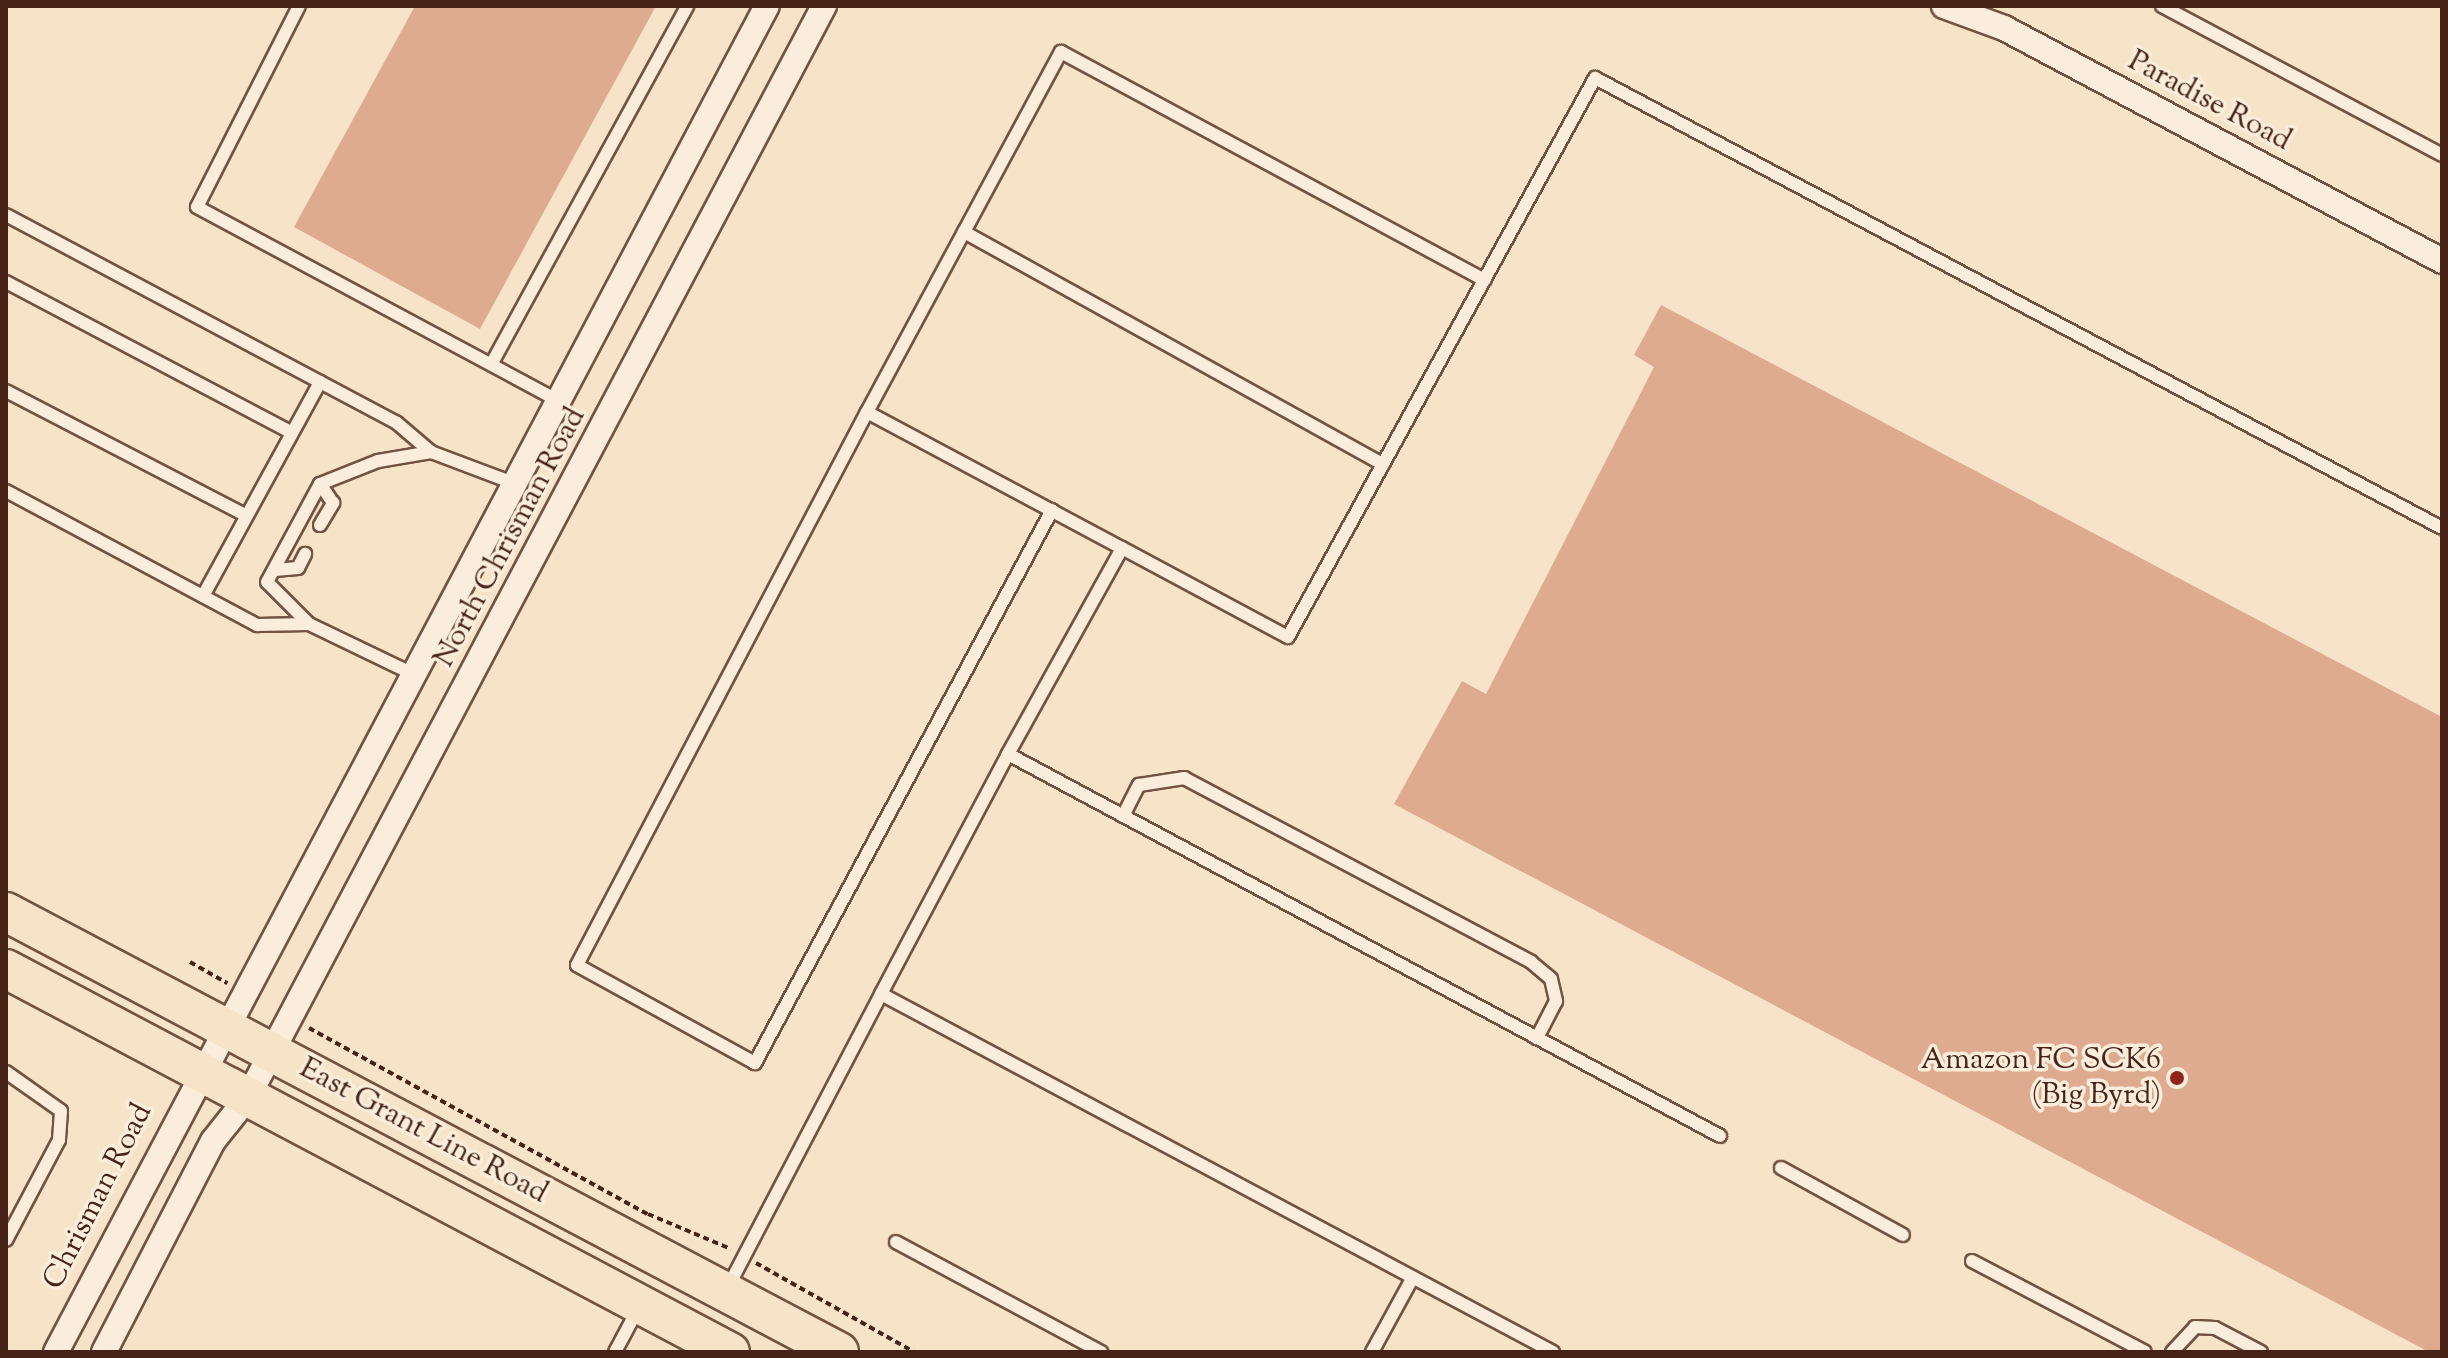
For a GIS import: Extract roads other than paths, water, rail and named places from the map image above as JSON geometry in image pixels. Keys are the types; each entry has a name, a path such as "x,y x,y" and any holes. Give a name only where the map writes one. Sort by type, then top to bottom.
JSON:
{"main road":[{"name":"East Grant Line Road","path":"6,912 839,1352"},
{"name":"East Grant Line Road","path":"6,969 730,1352"}],"street":[{"name":"North Chrisman Road","path":"199,1071 560,402 767,6"},
{"name":"North Chrisman Road","path":"248,1097 824,6"},
{"name":"Paradise Road","path":"1944,6 2004,28 2442,261"},
{"name":"Chrisman Road","path":"56,1352 199,1071"},
{"path":"104,1352 213,1141 248,1097"}],"lane":[{"path":"299,6 197,207 493,361 560,402"},
{"path":"493,361 687,6"},
{"path":"2162,6 2442,155"},
{"path":"1052,510 755,1063 577,965 867,412 1061,52 1484,280"},
{"path":"867,412 1288,637 1595,78 2442,528"},
{"path":"6,215 397,423 431,452 516,484"},
{"path":"964,232 1383,464"},
{"path":"6,282 292,433"},
{"path":"203,596 320,382"},
{"path":"6,391 247,516"},
{"path":"413,674 309,624 267,582 320,484 378,461 431,452"},
{"path":"320,484 333,503 320,525"},
{"path":"6,491 257,625 309,624"},
{"path":"726,1292 1008,754 1122,548"},
{"path":"275,570 298,568 305,554"},
{"path":"1008,754 1720,1136"},
{"path":"1123,816 1139,785 1184,778 1531,962 1551,979 1556,1001 1537,1038"},
{"path":"881,994 1553,1352"},
{"path":"6,1072 61,1111 59,1140 6,1240"},
{"path":"1781,1168 1903,1235"},
{"path":"896,1242 1101,1352"},
{"path":"1972,1261 2145,1352"},
{"path":"1372,1352 1413,1277"},
{"path":"615,1352 640,1304"},
{"path":"2172,1352 2195,1327 2215,1328 2261,1352"}],"place":[{"name":"Amazon FC SCK6 (Big Byrd)","path":"2177,1078"}]}
